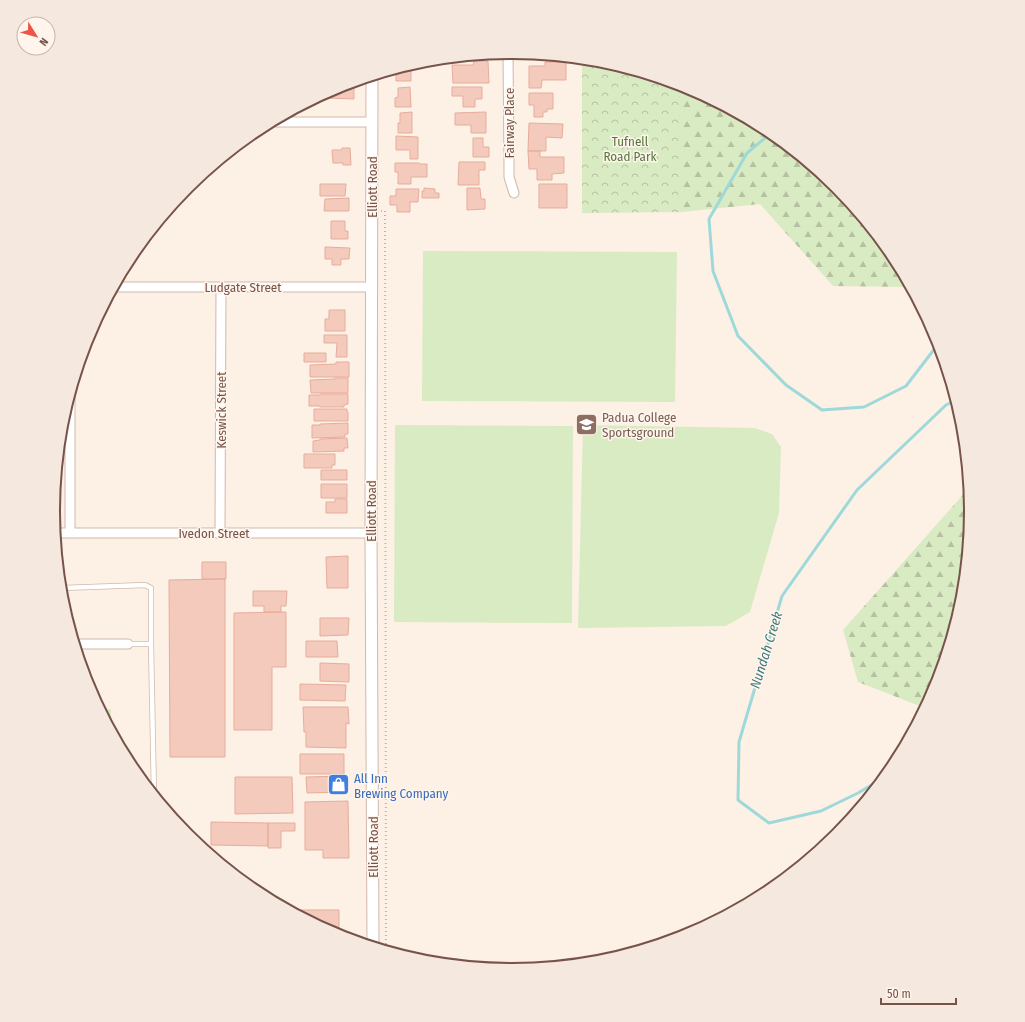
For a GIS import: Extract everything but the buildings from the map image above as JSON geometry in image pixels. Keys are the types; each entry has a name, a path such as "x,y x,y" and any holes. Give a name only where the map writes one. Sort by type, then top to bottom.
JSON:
{"street":[{"name":"Fairway Place","path":"508,59 509,166 514,193"},
{"name":"Elliott Road","path":"372,81 371,532 373,941"},
{"path":"284,122 372,122"},
{"name":"Ludgate Street","path":"120,287 371,287"},
{"name":"Keswick Street","path":"220,533 221,287"},
{"path":"70,419 70,533"},
{"name":"Ivedon Street","path":"61,533 371,532"},
{"path":"81,644 128,644"}],"lane":[{"path":"67,588 145,586 151,588 154,786"},
{"path":"128,644 151,644"}],"path":[{"path":"372,211 385,211 386,945"}],"green space":[{"name":"Tufnell Road Park","path":"582,65 629,74 679,91 679,212 582,213"},
{"path":"678,90 712,106 764,135 811,171 832,191 871,236 905,287 833,286 760,204 672,213 679,212"},
{"path":"423,251 677,252 675,402 422,401"},
{"path":"395,425 573,426 572,623 394,622"},
{"path":"583,425 755,428 772,434 781,447 779,513 750,612 726,626 578,628"},
{"path":"964,494 964,541 956,599 941,656 920,706 858,682 843,630"},
{"path":"106,709 111,709 111,718 107,711"}],"waterway":[{"name":"Nundah Creek","path":"766,137 747,153 709,219 713,271 738,336 786,385 822,410 864,407 906,386 934,349"},
{"name":"Nundah Creek","path":"872,785 821,811 769,823 738,800 739,742 782,596 857,490 946,405 951,402"}],"place":[{"name":"Padua College Sportsground","path":"587,424"},
{"name":"All Inn Brewing Company","path":"339,785"}]}
